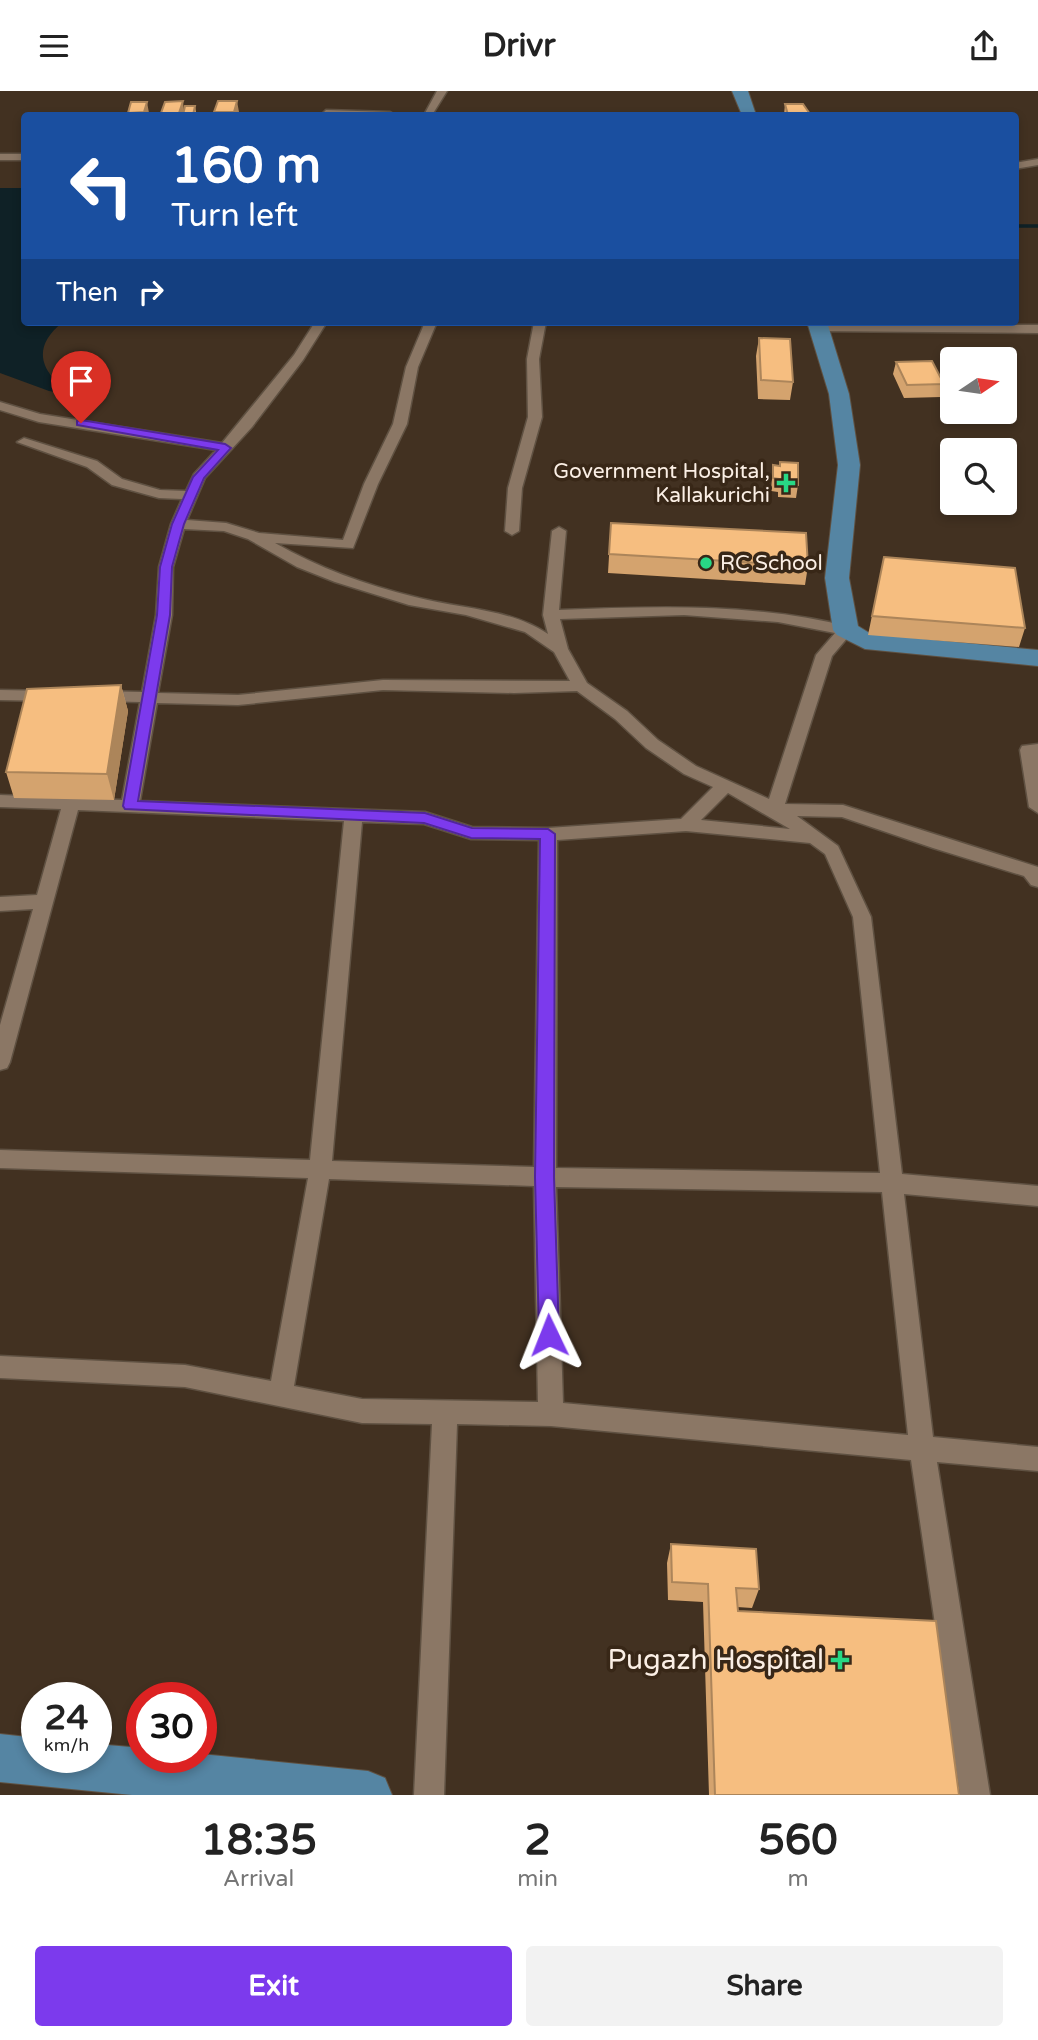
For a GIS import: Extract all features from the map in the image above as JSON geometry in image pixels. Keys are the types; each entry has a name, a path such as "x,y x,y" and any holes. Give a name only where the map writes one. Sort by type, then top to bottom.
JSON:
{"main road":[{"path":"740,91 748,112"},
{"path":"818,326 839,394 849,465 836,578 846,630 865,641 1038,658"},
{"path":"0,1758 368,1795"}],"street":[{"path":"430,112 442,91"},
{"path":"0,157 21,157"},
{"path":"1019,165 1038,162"},
{"path":"130,806 164,615 166,567 178,524 199,477 299,357 318,326"},
{"path":"253,536 348,545 371,484 400,424 412,367 429,326"},
{"path":"512,531 515,488 535,417 533,359 539,326"},
{"path":"873,326 1038,329"},
{"path":"0,406 39,418 102,426 225,448"},
{"path":"24,442 92,464 117,482 159,494 191,495"},
{"path":"178,524 226,527 253,536 302,565 340,579 414,601 468,611 530,629 561,649"},
{"path":"559,531 551,615 561,649 581,686 621,715 661,751 690,770 749,795 832,851 862,917 922,1450 975,1795"},
{"path":"551,615 684,610 778,617 846,630"},
{"path":"774,810 824,655 846,630"},
{"path":"0,695 148,696 238,700 383,685 514,688 581,686"},
{"path":"1038,750 1028,750 1038,807"},
{"path":"686,825 725,785"},
{"path":"0,801 425,818 471,833 548,834 686,825 814,837"},
{"path":"0,1062 71,804"},
{"path":"774,810 843,811 939,844 1036,869"},
{"path":"281,1393 320,1170 354,814"},
{"path":"548,834 545,1177 551,1414"},
{"path":"0,905 44,901"},
{"path":"0,1159 545,1177 892,1182 1038,1196"},
{"path":"0,1367 185,1376 362,1411 551,1414 1038,1459"},
{"path":"429,1795 445,1412"}],"water":[{"path":"0,188 21,188 21,326 59,326 46,342 44,361 54,379 73,395 49,391 0,373"}],"building":[{"path":"183,101 179,112 161,112 165,102"},
{"path":"218,101 237,101 234,112 214,112"},
{"path":"131,102 147,102 144,112 128,112"},
{"path":"785,104 803,104 809,112 787,112"},
{"path":"185,106 195,106 194,112 184,112"},
{"path":"759,338 790,339 793,382 761,380"},
{"path":"932,361 940,376 940,384 907,385 896,362"},
{"path":"780,462 798,463 798,485 780,484 780,479 773,478 773,465 780,466"},
{"path":"611,523 806,533 808,566 609,554"},
{"path":"884,557 1015,568 1025,628 872,616"},
{"path":"121,685 107,774 6,772 27,689"},
{"path":"671,1544 756,1549 759,1589 736,1588 738,1611 936,1621 959,1795 715,1795 708,1584 672,1582"}],"waterway":[{"path":"1019,226 1038,226"}],"place":[{"name":"Government Hospital, Kallakurichi","path":"786,483"},
{"name":"RC School","path":"706,563"},
{"name":"Pugazh Hospital","path":"840,1660"}],"route":[{"path":"81,423 225,448 199,477 178,524 166,567 164,615 130,806 425,818 471,833 548,834 545,1177 549,1335"}]}
